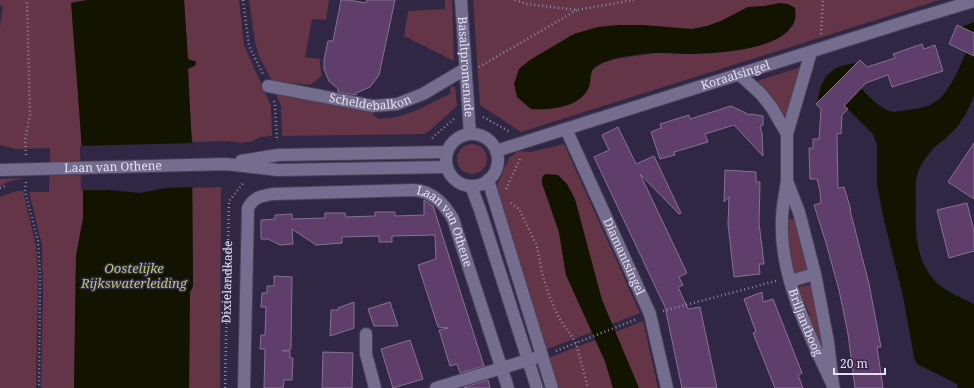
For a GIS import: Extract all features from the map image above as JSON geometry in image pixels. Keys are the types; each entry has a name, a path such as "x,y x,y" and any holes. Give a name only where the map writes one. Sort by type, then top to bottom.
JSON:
{"street":[{"name":"Basaltpromenade","path":"461,0 470,134"},
{"name":"Koraalsingel","path":"496,152 974,1"},
{"name":"Briljantboog","path":"816,50 787,134 787,181 782,220 783,248 790,281 807,331 833,386"},
{"name":"Scheldebalkon","path":"268,86 373,106 397,104 423,94 465,72"},
{"name":"Briljantboog","path":"739,74 761,94 772,108 787,134"},
{"name":"Diamantsingel","path":"566,129 650,314 667,388"},
{"path":"470,134 486,138 492,144 496,152 498,162 495,172 488,180 480,185 471,186 461,183 452,177 447,167 447,152 458,138 470,134"},
{"name":"Laan van Othene","path":"226,164 278,155 447,152"},
{"name":"Laan van Othene","path":"0,170 226,164 278,170 447,167"},
{"path":"488,180 552,388"},
{"name":"Briljantboog","path":"787,181 799,212 815,274 828,342 833,386"},
{"path":"471,186 537,388"},
{"name":"Laan van Othene","path":"248,208 252,201 258,196 273,194 414,190 431,195 447,209 454,219 508,388"},
{"name":"Dixielandkade","path":"244,388 248,208"},
{"name":"Briljantboog","path":"790,281 815,274"},
{"path":"366,334 366,354 375,388"},
{"path":"436,388 542,356"}],"path":[{"path":"27,0 30,115 25,140 27,169 25,192 38,241 40,275 39,388"},
{"path":"515,0 526,4 577,10 634,0"},
{"path":"816,50 823,0"},
{"path":"465,72 577,10"},
{"path":"430,140 462,111 468,108 518,136 523,150 506,190 506,195"},
{"name":"Dixielandkade","path":"225,388 229,201 244,182"},
{"path":"507,200 519,209 537,246 542,273 550,298 559,318 576,343 588,388"},
{"path":"542,356 650,314 777,281 790,281"}],"shaded area":[{"path":"0,0 88,0 72,2 82,149 83,192 83,218 76,256 74,388 41,388 43,295 42,245 29,192 49,192 50,148 16,149 0,145 0,26 3,6 0,6"},
{"path":"184,0 239,0 244,45 271,106 272,136 261,137 253,141 242,143 227,141 193,142 189,122 188,68 196,65 196,61 188,60"},
{"path":"249,0 329,0 326,20 312,19 305,57 320,59 322,76 310,85 272,81 259,56 255,42"},
{"path":"445,0 452,0 454,61 404,36 408,11 445,9"},
{"path":"473,0 939,0 521,132 480,105","holes":["764,6 796,15 794,24 787,32 689,54 657,53 614,59 601,64 593,70 519,69 530,60 574,34 598,27 692,29 721,21 748,7"]},
{"path":"801,67 787,116 784,117 754,82"},
{"path":"451,86 455,87 457,106 424,134 282,136 281,106 274,90 324,100 339,106 372,113 378,119 397,117 417,110 450,94"},
{"path":"472,144 482,149 487,159 482,169 472,174 462,169 457,159 462,149"},
{"path":"564,144 640,313 612,324 602,300 542,183 559,232 566,275 592,332 545,350 495,190 509,158 518,151 531,152"},
{"path":"24,178 8,182 0,186 0,179"},
{"path":"221,187 220,388 189,388 190,292 193,286 192,188"},
{"path":"16,191 23,191 36,246 38,275 36,388 0,388 0,197"},
{"path":"788,219 793,219 795,221 806,253 808,266 807,271 796,273 792,272 786,237 789,237 788,225 786,225"},
{"path":"801,286 812,286 827,354 824,357 807,317 810,315 805,304 803,305 798,290"},
{"path":"643,321 658,388 639,388 615,332"},
{"path":"595,340 605,361 613,388 559,388 548,358"}],"water":[{"name":"Oostelijke Rijkswaterleiding","path":"88,0 184,0 188,59 196,62 196,65 188,69 192,146 193,286 190,292 189,388 74,388 76,256 83,218 83,192 82,149 71,3"},
{"path":"780,3 788,4 795,8 794,22 785,33 772,41 755,47 737,50 690,54 651,53 614,59 598,65 593,69 589,87 585,94 572,103 556,108 531,109 517,97 514,84 519,69 530,60 574,34 598,27 618,25 643,25 692,29 721,21 748,7"},
{"path":"974,22 974,33 961,27"},
{"path":"974,33 974,95 972,101 964,117 956,127 929,153 923,161 918,172 916,186 916,227 918,247 925,266 937,283 955,295 974,304 974,388 958,388 957,384 917,364 914,357 903,296 883,216 877,184 877,145 873,134 829,91 818,101 819,92 829,74 847,64 856,63 847,72 868,96 887,110 894,112 930,105 938,100 951,83 962,63"},
{"path":"547,174 558,175 567,184 575,199 602,300 639,388 613,388 605,361 566,275 559,232 542,183 542,178"}],"pier":[{"path":"193,143 194,187 166,188 140,193 108,190 81,190 80,146"}],"building":[{"path":"341,0 366,3 367,0 395,0 379,75 370,87 356,93 356,95 338,92 338,89 329,81 324,69 324,60 328,41 333,41"},
{"path":"957,25 974,33 974,56 949,44"},
{"path":"922,44 924,49 935,45 943,71 892,87 888,75 866,83 844,106 848,109 842,115 841,134 837,133 838,188 844,187 851,210 869,284 881,347 877,347 883,388 855,388 848,334 839,290 814,205 821,203 820,191 817,179 810,179 809,148 813,148 813,139 819,139 821,109 816,104 860,60 867,67 895,58 893,54"},
{"path":"731,106 750,115 763,116 763,125 760,127 762,133 763,156 734,125 705,134 708,142 674,152 675,155 660,159 651,132 661,128 660,124 689,115 690,119"},
{"path":"618,127 636,164 654,156 681,213 679,214 640,174 687,273 679,277 683,285 678,287 688,309 700,307 717,388 682,388 665,307 594,157 609,150 602,135"},
{"path":"974,143 974,199 948,182"},
{"path":"725,170 756,172 756,182 760,182 759,223 764,264 759,264 760,274 734,277 728,224 729,197 724,202"},
{"path":"424,200 433,206 484,366 460,373 457,364 450,366 439,330 448,328 438,327 418,265 436,259 435,235 392,236 392,242 379,242 379,236 342,237 342,243 316,245 292,229 293,244 280,245 268,239 261,239 261,220 275,219 275,215 292,214 292,219 325,218 325,213 345,213 346,217 375,216 375,212 395,212 395,216 424,215"},
{"path":"967,203 974,231 974,251 949,258 937,210"},
{"path":"274,276 292,277 291,349 282,351 290,351 290,358 293,358 292,380 284,380 283,388 264,388 265,349 260,349 261,335 265,335 266,307 261,307 262,293 267,293 267,286 274,286"},
{"path":"762,292 763,302 773,299 802,373 798,375 803,388 775,388 753,333 756,332 744,299"},
{"path":"354,302 354,328 330,336 331,310 338,310 338,308"},
{"path":"390,302 398,326 374,326 368,309"},
{"path":"410,340 423,379 393,388 381,349"},
{"path":"323,352 353,353 352,388 322,388"},
{"path":"488,380 490,388 464,388 464,387"}]}
